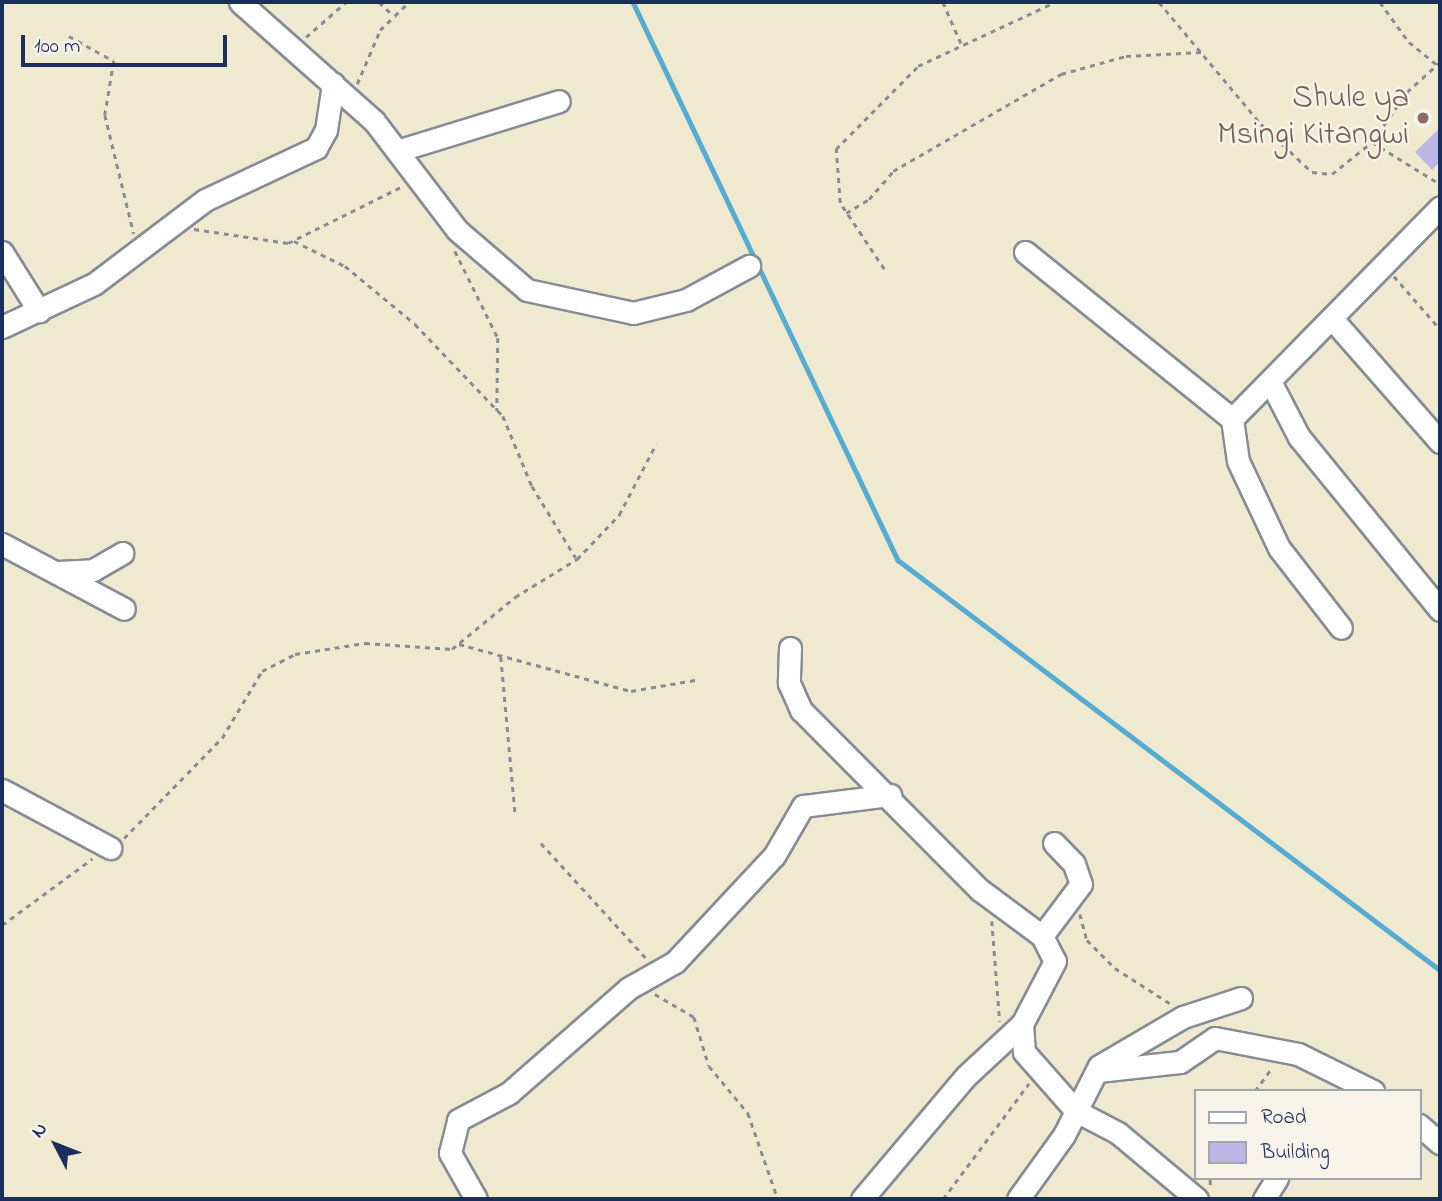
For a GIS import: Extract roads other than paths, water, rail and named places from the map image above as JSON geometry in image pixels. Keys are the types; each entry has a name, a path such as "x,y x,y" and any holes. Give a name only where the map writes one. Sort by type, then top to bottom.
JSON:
{"street":[{"path":"240,2 352,100 400,150 449,220 527,290 596,309 659,310 749,266"},
{"path":"2,327 94,284 138,247 228,187 316,148 326,130 333,84"},
{"path":"400,150 559,101"},
{"path":"1232,419 1272,385 1386,268 1440,207"},
{"path":"2,252 39,311"},
{"path":"1025,252 1232,419 1238,461 1279,548 1341,628"},
{"path":"1334,321 1440,442"},
{"path":"1272,385 1299,437 1440,610"},
{"path":"2,544 124,609"},
{"path":"52,572 93,570 122,553"},
{"path":"790,648 789,683 801,710 890,795 992,900 1042,936 1054,966 1022,1024 966,1076 862,1199"},
{"path":"2,790 110,848"},
{"path":"476,1199 450,1153 458,1120 529,1077 629,988 660,972 774,856 803,806 890,795"},
{"path":"1042,936 1075,894 1080,875 1054,843"},
{"path":"1018,1199 1076,1111 1095,1072 1195,1012 1241,998"},
{"path":"1022,1024 1024,1052 1076,1111 1118,1133 1197,1199"},
{"path":"1095,1072 1180,1062 1215,1038 1283,1052 1369,1089"},
{"path":"1421,1127 1440,1143"},
{"path":"1264,1199 1276,1180"}],"waterway":[{"path":"633,2 898,560 1440,970"}],"place":[{"name":"Shule ya Msingi Kitangwi","path":"1423,118"}]}
